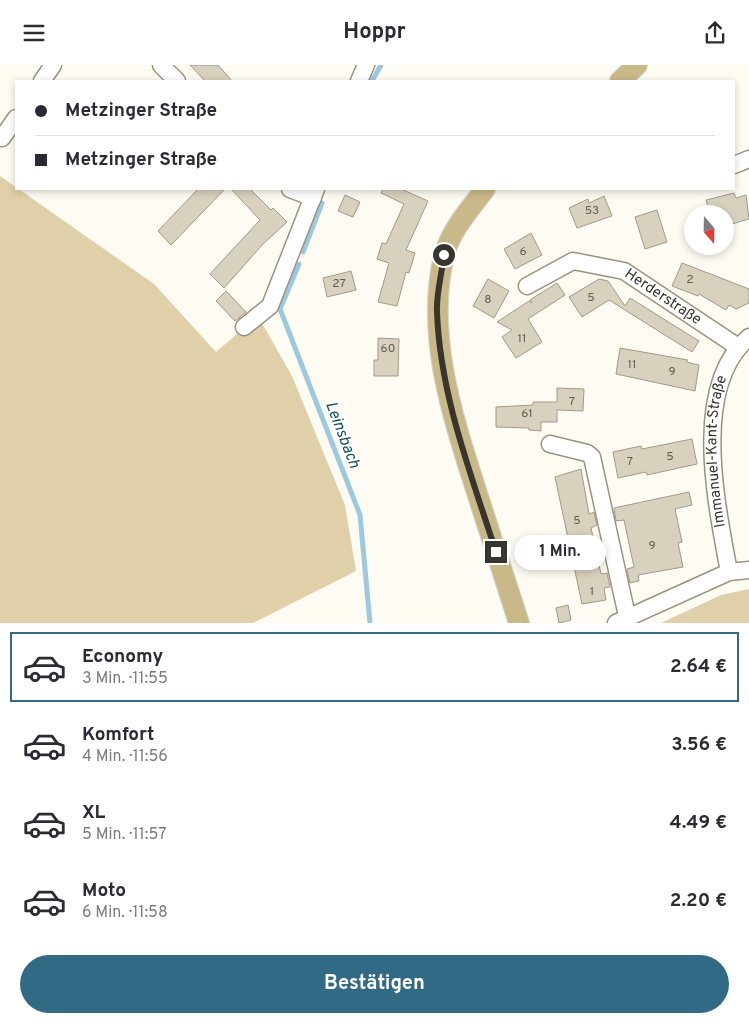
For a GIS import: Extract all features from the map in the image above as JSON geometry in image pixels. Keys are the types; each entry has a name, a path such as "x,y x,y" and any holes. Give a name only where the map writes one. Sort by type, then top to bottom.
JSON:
{"main road":[{"path":"621,80 637,65"},
{"path":"484,190 461,220 444,255 437,311 445,379 456,427 519,623"}],"street":[{"path":"43,80 53,65"},
{"path":"161,65 176,80"},
{"path":"359,80 366,65"},
{"path":"2,138 15,119"},
{"path":"735,165 749,159"},
{"path":"244,327 270,306 314,193 296,190"},
{"name":"Herderstraße","path":"528,286 573,261 624,271 743,342"},
{"name":"Immanuel-Kant-Straße","path":"729,573 718,507 711,440 720,384 743,342"},
{"path":"550,444 587,453 592,457 622,620 729,573 749,570"}],"shaded area":[{"path":"0,176 15,187 15,190 20,190 154,284 216,352 258,316 292,376 345,505 356,571 253,623 0,623"},
{"path":"749,589 749,623 661,623 721,595"}],"building":[{"path":"190,65 218,65 231,80 204,80"},
{"path":"197,190 224,190 171,245 158,231"},
{"path":"232,190 251,190 271,210 273,208 287,222 263,244 224,288 210,274 260,220"},
{"path":"382,190 403,190 428,201 406,250 415,253 409,273 406,272 397,306 378,302 389,263 377,259 382,243 386,244 404,204 381,193"},
{"path":"734,193 736,198 746,195 749,219 734,223 734,205 707,205 706,200"},
{"path":"345,195 360,202 353,217 338,211"},
{"path":"604,196 612,216 577,228 569,208 588,199 589,203"},
{"path":"657,210 667,242 645,249 635,217"},
{"path":"531,233 542,255 515,269 504,249"},
{"path":"682,263 749,289 749,303 736,309 729,305 726,310 699,294 698,296 672,286"},
{"path":"351,271 356,290 327,297 323,278"},
{"path":"488,279 509,291 494,318 473,306"},
{"path":"599,279 608,281 625,306 630,298 699,341 692,352 609,300 582,317 569,297"},
{"path":"557,283 565,295 528,319 542,342 516,358 502,337 512,330 497,322 529,301 532,303 530,300"},
{"path":"226,291 246,312 235,321 216,301"},
{"path":"378,338 399,339 398,376 374,376 374,360 378,360"},
{"path":"620,348 688,360 686,362 699,365 695,391 616,374"},
{"path":"557,388 584,389 583,411 557,410 557,422 541,422 541,431 529,430 529,428 496,427 496,407 533,405 533,402 557,402"},
{"path":"692,439 697,464 647,475 646,472 618,478 613,452 641,446 642,449"},
{"path":"581,469 589,514 594,512 597,525 591,528 601,574 607,573 610,587 604,588 606,600 582,604 555,477"},
{"path":"689,492 692,505 675,509 682,542 678,543 683,567 638,575 639,581 630,583 627,569 634,567 624,520 616,521 614,508"},
{"path":"568,605 571,620 559,623 556,608"}],"waterway":[{"name":"Leinsbach","path":"373,80 381,65"},
{"name":"Leinsbach","path":"303,252 322,203"},
{"name":"Leinsbach","path":"299,264 280,309 360,515 370,623"}],"route":[{"path":"444,255 437,311 445,379 456,427 496,552"}]}
